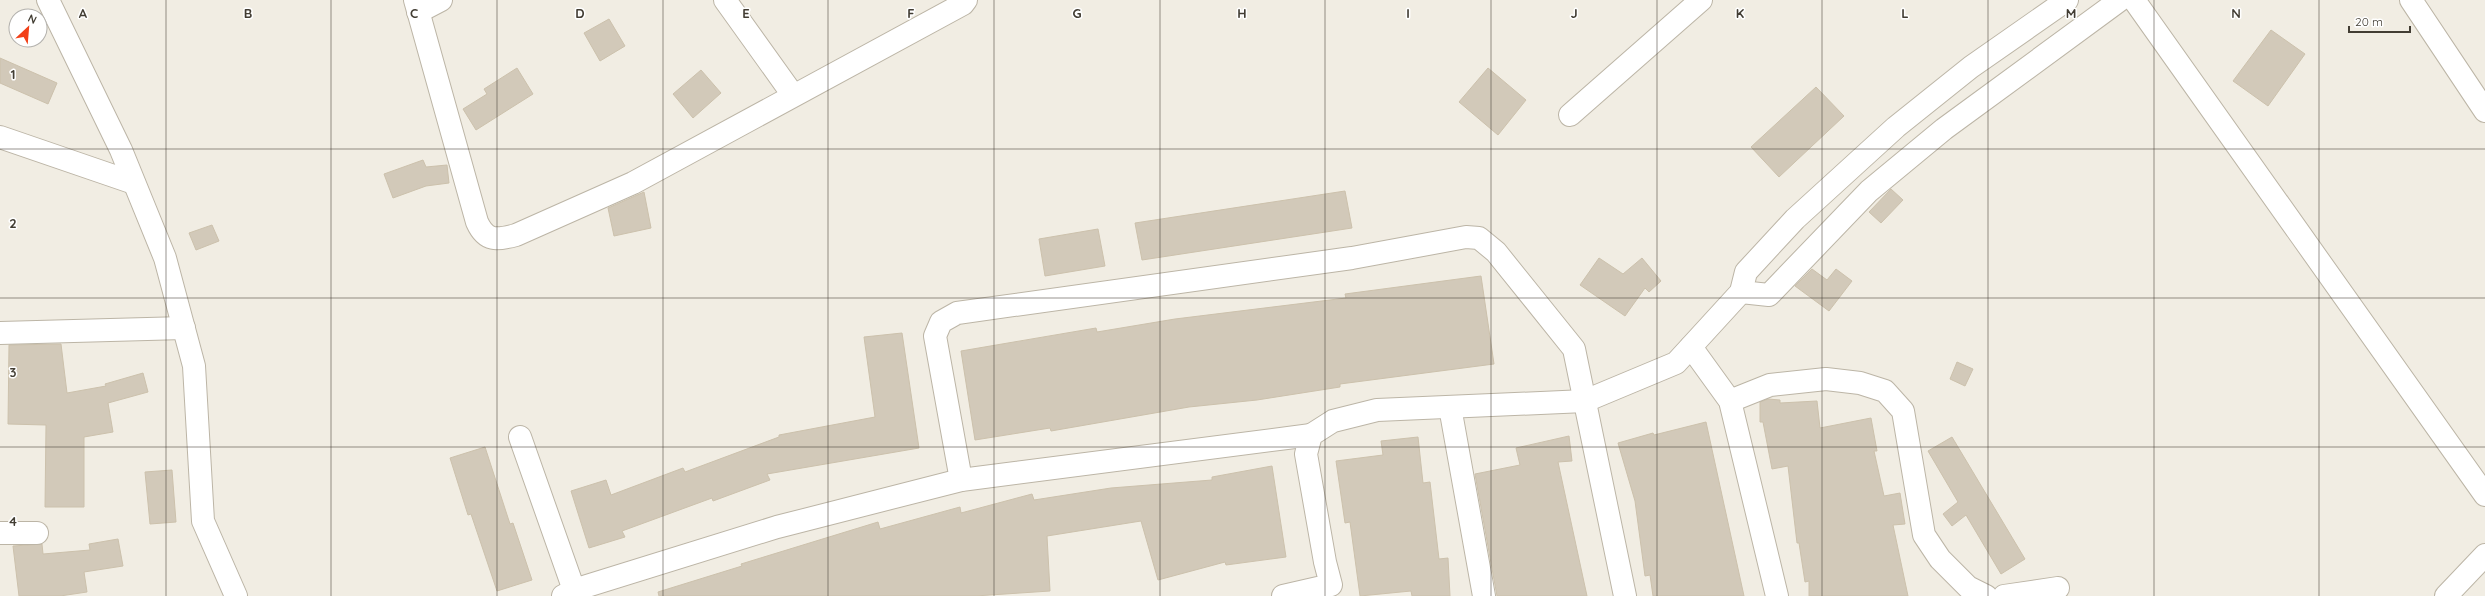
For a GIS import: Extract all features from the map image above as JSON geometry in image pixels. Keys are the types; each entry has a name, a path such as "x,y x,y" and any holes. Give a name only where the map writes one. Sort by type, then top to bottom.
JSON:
{"street":[{"path":"48,0 134,183 165,258 194,366 203,521 236,596"},
{"path":"441,0 417,6 478,222 482,232 492,239 503,239 516,235 633,183 963,4 966,0"},
{"path":"725,0 794,95"},
{"path":"1570,115 1701,0"},
{"path":"520,437 569,593 777,527 961,480 1311,435 1332,421 1377,410 1586,401 1676,363 1741,292 1746,272 1795,220 1896,127 1971,67 2067,0"},
{"path":"1741,292 1769,294 1868,191 1944,129 2120,0"},
{"path":"2134,0 2485,495"},
{"path":"2411,0 2485,111"},
{"path":"1927,102 1944,129"},
{"path":"0,137 134,183"},
{"path":"961,480 935,336 941,322 957,313 1352,258 1466,237 1479,238 1496,252 1574,349 1586,401 1625,596"},
{"path":"0,333 184,328"},
{"path":"1691,347 1730,401 1777,596"},
{"path":"1730,401 1770,385 1826,379 1860,383 1885,392 1902,411 1924,535 1940,559 1968,587 1986,596"},
{"path":"1450,407 1484,596"},
{"path":"1282,596 1332,590 1324,562 1306,454 1311,435"},
{"path":"0,533 37,533"},
{"path":"2446,596 2485,555"},
{"path":"2004,596 2058,588"}],"building":[{"path":"609,19 625,46 600,61 584,33"},
{"path":"2271,30 2305,54 2268,106 2233,81"},
{"path":"0,58 57,83 48,104 0,83"},
{"path":"517,68 533,94 476,130 463,109 487,94 484,89"},
{"path":"1488,68 1526,100 1498,135 1459,102"},
{"path":"701,70 721,93 693,118 673,94"},
{"path":"1816,87 1844,116 1779,177 1751,147"},
{"path":"423,160 426,167 447,165 449,183 426,186 393,198 384,174"},
{"path":"1891,189 1903,200 1881,223 1869,212"},
{"path":"1345,191 1352,228 1142,260 1135,223"},
{"path":"644,192 651,228 614,236 608,208"},
{"path":"212,225 219,241 196,250 189,233"},
{"path":"1098,229 1105,266 1045,276 1039,239"},
{"path":"1599,258 1623,274 1642,258 1661,281 1649,292 1645,288 1625,316 1580,285"},
{"path":"1812,269 1827,280 1836,269 1852,281 1829,311 1795,286"},
{"path":"1481,276 1494,364 1340,384 1340,387 1257,400 1189,407 1051,431 1050,428 975,440 961,351 1096,328 1097,332 1175,319 1346,298 1345,294"},
{"path":"902,333 919,448 767,474 770,480 713,501 712,498 622,531 625,537 589,548 571,491 606,480 611,495 683,468 685,472 779,437 779,435 875,417 864,337"},
{"path":"61,344 67,393 106,386 105,384 143,373 148,392 108,403 113,432 84,437 84,507 45,507 46,425 8,424 9,345"},
{"path":"1957,362 1973,369 1965,386 1950,379"},
{"path":"1768,399 1780,400 1780,403 1817,401 1820,428 1871,418 1877,451 1874,451 1884,496 1900,493 1905,524 1893,525 1908,596 1809,596 1809,581 1805,582 1799,543 1797,543 1788,466 1772,469 1763,422 1760,422 1760,402"},
{"path":"1706,422 1744,596 1653,596 1650,575 1645,576 1635,501 1618,443 1653,433 1654,435"},
{"path":"1569,436 1572,461 1558,462 1587,596 1497,596 1475,474 1520,465 1516,448"},
{"path":"1418,437 1423,483 1430,482 1439,559 1448,558 1450,596 1412,596 1411,591 1360,596 1350,522 1345,523 1336,461 1383,455 1381,441"},
{"path":"1952,437 2025,559 2001,574 1966,515 1952,526 1943,514 1958,502 1928,451"},
{"path":"485,447 510,524 513,523 532,580 497,591 471,514 468,515 450,458"},
{"path":"1272,466 1286,557 1226,565 1225,562 1158,580 1141,521 1047,536 1050,591 975,596 659,596 658,592 742,566 741,564 878,522 880,529 960,507 961,513 1032,494 1034,500 1111,488 1212,480 1212,477"},
{"path":"172,470 176,522 150,524 145,472"},
{"path":"118,539 123,566 84,572 87,592 60,596 19,596 13,546 42,544 43,554 90,550 89,544"}]}
